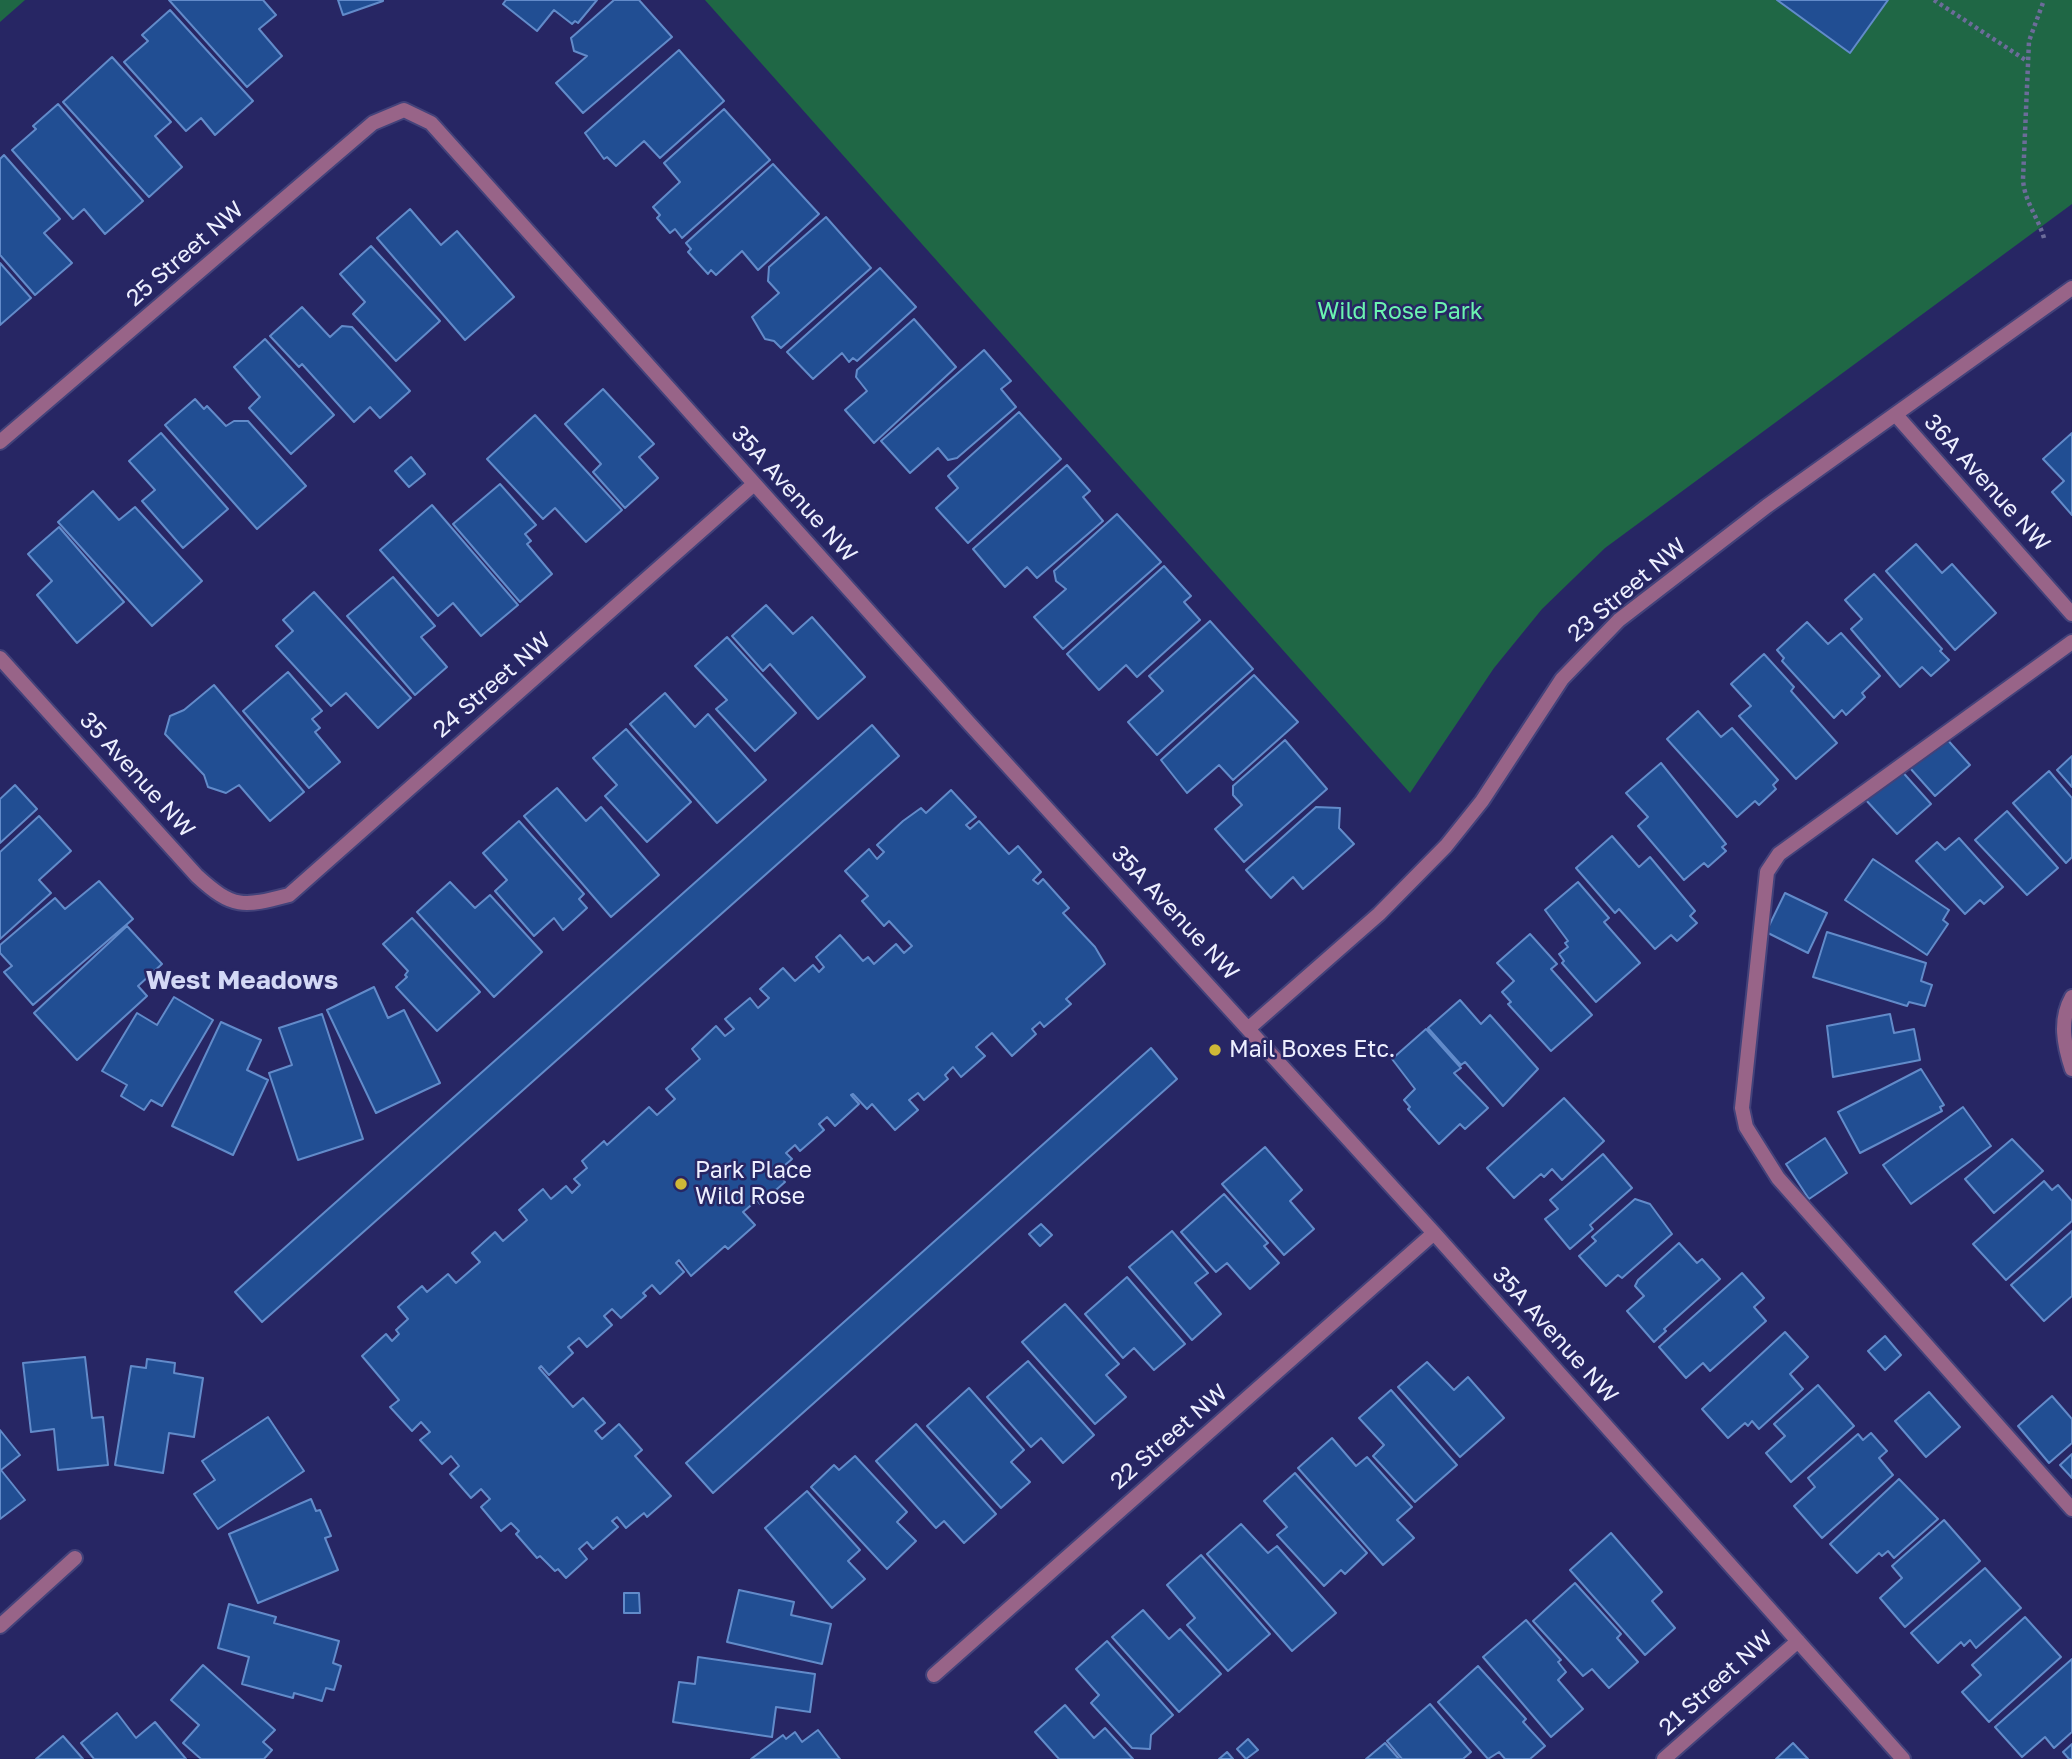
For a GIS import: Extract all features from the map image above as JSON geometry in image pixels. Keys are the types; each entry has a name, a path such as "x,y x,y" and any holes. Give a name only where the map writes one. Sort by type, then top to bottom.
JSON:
{"street":[{"name":"25 Street NW","path":"0,442 373,123 404,110"},
{"name":"35A Avenue NW","path":"404,110 431,123 754,484 1434,1233 1903,1759"},
{"name":"23 Street NW","path":"1249,1028 1379,914 1446,846 1482,801 1562,679 1588,648 1619,620 1767,506 2072,288"},
{"name":"36A Avenue NW","path":"1896,415 2072,614"},
{"name":"24 Street NW","path":"252,905 289,895 754,484"},
{"path":"2072,642 1779,854 1767,872 1742,1108 1746,1127 1778,1178 2072,1509"},
{"name":"35 Avenue NW","path":"0,658 197,876 221,898 252,905"},
{"path":"2072,997 2063,1024 2072,1069"},
{"name":"22 Street NW","path":"934,1675 1434,1233"},
{"path":"0,1626 75,1558"},
{"name":"21 Street NW","path":"1664,1759 1798,1641"}],"path":[{"path":"1934,0 2026,61"},
{"path":"2044,0 2036,14 2026,61 2024,191 2044,238"}],"green space":[{"path":"0,0 25,0 0,22"},
{"name":"Wild Rose Park","path":"705,0 2072,0 2072,204 1605,548 1542,609 1494,668 1410,793"}],"building":[{"path":"169,0 263,0 276,15 259,29 282,56 247,87"},
{"path":"338,0 383,0 383,1 343,15"},
{"path":"506,0 597,0 578,23 575,21 572,24 554,10 537,31 503,4"},
{"path":"614,0 639,0 672,37 583,113 556,83 587,56 574,51 571,38"},
{"path":"1777,0 1888,0 1850,53"},
{"path":"170,10 253,101 215,135 201,118 186,131 124,62 148,41 142,35"},
{"path":"679,50 724,101 660,158 644,141 616,166 607,157 604,159 585,133"},
{"path":"112,57 171,122 155,136 182,167 149,197 63,102"},
{"path":"58,104 143,201 105,234 84,209 73,219 12,150 36,129 33,126"},
{"path":"724,109 770,160 682,238 675,229 670,233 657,218 660,215 653,207 680,182 664,163"},
{"path":"4,155 60,219 44,233 72,263 35,295 0,255 0,159"},
{"path":"773,164 819,214 758,270 742,251 716,275 711,270 708,274 688,252 691,249 686,243"},
{"path":"410,209 441,245 457,231 514,297 465,340 377,238"},
{"path":"826,217 871,268 781,348 774,341 765,339 752,317 779,293 768,281 769,267"},
{"path":"371,246 440,321 396,361 353,314 365,302 340,274"},
{"path":"0,263 31,298 0,325"},
{"path":"880,268 916,307 857,361 853,358 849,362 842,353 813,379 787,352"},
{"path":"302,307 330,337 342,326 352,327 410,391 380,418 370,407 354,422 302,364 299,367 270,336"},
{"path":"914,319 956,367 874,443 845,410 867,391 856,377 857,370"},
{"path":"265,339 334,415 291,454 249,408 260,397 234,367"},
{"path":"984,350 1011,381 1001,389 1016,407 957,458 948,460 938,448 910,473 881,441"},
{"path":"603,389 654,444 639,457 658,478 625,508 593,472 601,464 565,424"},
{"path":"195,399 204,409 207,406 226,426 234,421 248,421 306,486 257,529 165,425"},
{"path":"1019,412 1061,459 968,543 936,508 958,488 948,476"},
{"path":"535,415 622,510 586,542 555,508 543,519 487,459"},
{"path":"161,433 228,509 183,548 142,501 155,490 129,461"},
{"path":"2072,433 2072,515 2052,492 2064,481 2043,459"},
{"path":"411,457 425,474 409,487 395,471"},
{"path":"1067,465 1090,491 1083,497 1103,521 1037,578 1027,567 1005,587 973,549"},
{"path":"500,484 536,525 525,534 531,541 527,544 552,574 520,602 453,524"},
{"path":"93,491 119,520 135,507 202,581 152,626 58,522"},
{"path":"432,505 518,605 481,636 453,603 438,616 380,550"},
{"path":"1117,514 1161,562 1063,649 1034,617 1066,589 1056,581 1054,571"},
{"path":"59,527 124,602 77,643 37,595 52,581 28,554"},
{"path":"1916,544 1942,573 1952,564 1996,613 1955,650 1886,571"},
{"path":"1164,566 1191,596 1184,602 1200,620 1137,677 1126,665 1099,690 1067,654"},
{"path":"1874,574 1949,660 1931,676 1922,667 1900,687 1851,629 1862,619 1845,600"},
{"path":"393,577 435,626 421,637 447,667 415,695 347,616"},
{"path":"314,592 411,698 378,728 346,693 331,706 276,646 293,631 283,620"},
{"path":"766,605 793,634 812,617 865,677 818,719 770,664 763,671 732,636"},
{"path":"1210,621 1253,669 1157,755 1128,722 1163,691 1149,676"},
{"path":"1807,622 1828,644 1841,633 1880,676 1862,693 1865,697 1846,715 1842,710 1834,718 1782,661 1784,658 1777,650"},
{"path":"727,637 796,713 755,751 716,709 727,700 695,666"},
{"path":"1764,654 1794,687 1791,691 1837,743 1796,779 1739,716 1751,706 1731,684"},
{"path":"288,672 322,711 312,719 320,728 315,732 340,762 309,788 243,711"},
{"path":"1254,675 1298,722 1233,780 1219,765 1187,793 1161,760"},
{"path":"214,685 304,792 270,821 239,785 226,793 208,787 204,775 165,734 170,716 184,710"},
{"path":"665,693 695,727 708,714 766,780 717,823 630,724"},
{"path":"1698,711 1721,737 1732,728 1778,780 1773,785 1776,789 1759,805 1755,801 1737,817 1667,739"},
{"path":"872,725 899,756 262,1322 235,1292"},
{"path":"626,729 691,802 647,842 605,796 617,785 593,758"},
{"path":"1945,737 1970,765 1935,796 1910,768"},
{"path":"1285,740 1327,789 1244,862 1215,829 1242,805 1233,795 1233,786"},
{"path":"2072,756 2072,787 2057,770"},
{"path":"1661,763 1726,844 1722,847 1726,851 1708,867 1704,863 1684,880 1638,826 1648,817 1626,793"},
{"path":"1899,768 1931,804 1897,834 1865,799"},
{"path":"2049,771 2072,798 2072,857 2066,863 2013,803"},
{"path":"15,785 37,809 0,843 0,799"},
{"path":"557,788 586,821 601,807 659,875 611,917 524,816"},
{"name":"Park Place Wild Rose","path":"951,790 976,817 966,825 970,829 979,821 1009,854 1018,846 1041,872 1033,880 1038,884 1043,879 1069,908 1063,913 1095,947 1105,964 1066,999 1071,1004 1044,1027 1040,1022 1032,1029 1036,1034 1012,1056 992,1033 976,1047 985,1056 961,1077 953,1067 945,1075 948,1079 924,1100 918,1093 909,1100 918,1110 895,1130 872,1104 867,1109 851,1095 859,1104 835,1126 827,1117 819,1124 824,1130 800,1151 795,1145 786,1153 792,1159 777,1172 785,1182 760,1204 757,1200 743,1212 755,1225 728,1249 725,1246 691,1276 679,1260 676,1263 684,1272 660,1294 652,1285 643,1293 646,1296 621,1318 612,1309 604,1316 612,1325 587,1347 579,1338 568,1347 573,1353 549,1375 541,1366 539,1368 573,1407 583,1398 605,1423 595,1431 602,1439 619,1424 642,1450 635,1456 671,1496 647,1517 644,1513 626,1528 617,1517 612,1521 618,1527 593,1549 587,1542 579,1549 587,1559 566,1578 540,1556 537,1558 516,1534 519,1531 511,1523 501,1531 481,1507 490,1499 481,1489 471,1498 450,1474 459,1466 451,1456 442,1464 420,1440 430,1432 421,1422 412,1431 390,1407 399,1400 362,1356 386,1334 392,1341 399,1334 396,1330 408,1319 398,1307 422,1286 427,1292 448,1274 456,1283 480,1262 472,1253 495,1232 503,1241 527,1220 519,1210 543,1189 551,1199 566,1186 572,1193 580,1185 574,1179 587,1168 582,1161 604,1141 607,1145 649,1107 657,1115 675,1099 666,1089 700,1059 692,1049 716,1026 725,1036 734,1029 725,1019 750,998 758,1008 769,998 760,989 783,968 795,981 813,965 819,972 824,967 816,957 840,935 863,961 868,957 874,964 896,944 904,953 912,946 889,921 884,926 862,901 868,896 845,871 869,849 877,859 884,852 877,845 903,821 921,808 926,813"},
{"path":"1316,807 1340,808 1339,828 1354,844 1303,889 1293,877 1271,898 1246,870"},
{"path":"2007,811 2058,868 2027,895 1975,840"},
{"path":"39,816 71,851 39,880 51,893 0,939 0,852"},
{"path":"519,821 584,894 579,899 587,908 563,930 554,918 534,936 495,891 507,880 483,853"},
{"path":"1612,836 1639,867 1650,857 1695,911 1690,916 1697,923 1677,941 1671,935 1655,949 1619,909 1615,913 1576,868"},
{"path":"1959,838 2003,887 1984,904 1980,900 1965,914 1916,861 1937,842 1945,850"},
{"path":"1873,859 1949,910 1943,920 1948,924 1927,955 1845,900"},
{"path":"99,881 133,919 33,1005 4,972 12,966 0,953 0,945 55,898 65,909"},
{"path":"450,882 475,908 490,895 542,952 494,997 417,912"},
{"path":"1578,882 1609,918 1604,922 1640,963 1596,1002 1562,963 1564,961 1559,954 1568,947 1565,943 1568,941 1545,910"},
{"path":"1785,893 1827,913 1808,953 1766,932"},
{"path":"412,918 480,992 437,1031 396,987 407,977 405,975 408,971 383,944"},
{"path":"127,926 162,964 138,986 147,996 77,1060 34,1013"},
{"path":"1827,932 1926,963 1921,981 1932,985 1925,1006 1909,1002 1907,1006 1813,977"},
{"path":"1530,934 1557,964 1551,969 1592,1015 1551,1051 1508,1004 1511,1002 1502,992 1514,981 1497,963"},
{"path":"374,987 388,1018 404,1010 440,1083 376,1113 327,1010"},
{"path":"174,997 213,1020 162,1106 151,1100 144,1110 121,1096 127,1085 102,1071 137,1013 157,1025"},
{"path":"1460,1000 1481,1024 1490,1015 1538,1069 1503,1106 1465,1062 1461,1065 1428,1028"},
{"path":"322,1014 363,1139 298,1160 269,1073 292,1065 279,1028"},
{"path":"1890,1014 1894,1033 1914,1029 1920,1060 1833,1077 1827,1026"},
{"path":"221,1022 261,1040 247,1070 268,1080 233,1155 172,1126"},
{"path":"1426,1029 1461,1068 1454,1073 1488,1108 1465,1129 1460,1124 1439,1144 1408,1109 1410,1107 1404,1100 1415,1089 1392,1059"},
{"path":"1151,1048 1177,1079 713,1493 686,1463"},
{"path":"1921,1069 1944,1105 1940,1107 1942,1111 1860,1153 1838,1112"},
{"path":"1564,1098 1604,1141 1562,1180 1552,1169 1544,1177 1541,1174 1514,1198 1487,1168"},
{"path":"1963,1107 1991,1146 1911,1204 1883,1165"},
{"path":"1825,1138 1847,1173 1809,1199 1786,1164"},
{"path":"2012,1139 2043,1171 1994,1213 1965,1179"},
{"path":"1265,1147 1302,1190 1290,1201 1314,1229 1284,1255 1222,1184"},
{"path":"1603,1154 1632,1188 1590,1225 1593,1229 1570,1249 1545,1219 1558,1209 1550,1200"},
{"path":"2044,1181 2052,1190 2058,1185 2072,1201 2072,1221 2006,1280 1973,1244"},
{"path":"1224,1194 1268,1243 1264,1246 1279,1263 1250,1289 1227,1263 1216,1272 1181,1232"},
{"path":"1635,1199 1650,1204 1672,1234 1622,1278 1618,1275 1606,1286 1579,1256 1596,1241 1592,1237"},
{"path":"1041,1224 1052,1235 1040,1246 1029,1234"},
{"path":"1172,1231 1208,1273 1195,1283 1221,1314 1192,1340 1129,1267"},
{"path":"2072,1231 2072,1296 2044,1321 2011,1285"},
{"path":"1679,1243 1697,1263 1702,1259 1720,1279 1664,1329 1666,1331 1654,1342 1627,1311 1644,1296 1635,1286 1638,1280"},
{"path":"1742,1273 1764,1298 1754,1307 1766,1321 1710,1371 1703,1363 1686,1378 1659,1347"},
{"path":"1127,1277 1185,1344 1154,1370 1134,1348 1123,1358 1085,1314"},
{"path":"1065,1304 1119,1364 1106,1375 1126,1397 1095,1424 1022,1342"},
{"path":"1785,1332 1808,1357 1790,1374 1803,1389 1759,1429 1752,1421 1748,1426 1745,1423 1728,1438 1702,1409"},
{"path":"1885,1336 1901,1355 1885,1370 1868,1351"},
{"path":"85,1357 92,1418 103,1417 108,1465 58,1470 54,1429 31,1432 23,1363"},
{"path":"147,1359 175,1363 174,1373 203,1378 194,1437 169,1433 163,1473 115,1465 131,1366 146,1368"},
{"path":"1028,1361 1094,1435 1063,1463 1041,1438 1031,1447 987,1397"},
{"path":"1427,1362 1454,1390 1468,1377 1504,1418 1460,1457 1398,1387"},
{"path":"1818,1385 1854,1426 1791,1482 1766,1453 1785,1436 1774,1424"},
{"path":"969,1388 1024,1450 1011,1462 1030,1482 1001,1508 927,1426"},
{"path":"1391,1390 1457,1465 1415,1502 1373,1456 1384,1445 1359,1418"},
{"path":"1929,1392 1960,1427 1926,1457 1895,1421"},
{"path":"2052,1396 2072,1419 2072,1443 2049,1463 2018,1426"},
{"path":"268,1417 304,1471 218,1529 194,1494 215,1480 202,1461"},
{"path":"916,1424 996,1514 964,1543 944,1521 936,1528 876,1461"},
{"path":"0,1430 20,1455 1,1470 25,1500 0,1519"},
{"path":"1871,1433 1887,1451 1879,1458 1893,1475 1822,1538 1794,1506 1815,1487 1808,1478 1858,1434 1863,1440"},
{"path":"1332,1438 1356,1466 1367,1457 1412,1507 1397,1520 1414,1538 1383,1565 1298,1468"},
{"path":"2072,1454 2072,1478 2060,1465"},
{"path":"855,1456 907,1512 897,1522 916,1541 887,1569 811,1487 834,1465 839,1470"},
{"path":"1295,1473 1367,1553 1345,1574 1341,1570 1324,1586 1277,1535 1287,1527 1264,1501"},
{"path":"1899,1479 1938,1519 1894,1558 1888,1551 1882,1556 1879,1553 1857,1573 1830,1544"},
{"path":"807,1491 860,1550 848,1561 865,1579 832,1608 765,1528"},
{"path":"311,1499 316,1511 320,1510 331,1536 325,1538 338,1570 258,1603 229,1534"},
{"path":"1944,1520 1980,1561 1905,1627 1880,1598 1902,1578 1892,1566"},
{"path":"1241,1524 1268,1553 1277,1546 1336,1613 1292,1651 1207,1554"},
{"path":"1611,1533 1662,1592 1652,1601 1675,1628 1645,1655 1570,1570"},
{"path":"1201,1555 1270,1634 1228,1671 1187,1625 1195,1618 1167,1585"},
{"path":"1985,1568 2021,1608 1976,1648 1970,1640 1964,1646 1961,1642 1938,1663 1911,1633"},
{"path":"1575,1583 1621,1634 1617,1638 1638,1662 1609,1688 1592,1669 1583,1676 1533,1621"},
{"path":"739,1590 794,1602 791,1615 831,1624 822,1664 727,1642"},
{"path":"624,1593 639,1593 640,1613 624,1613"},
{"path":"229,1604 276,1617 274,1623 339,1641 333,1663 341,1666 334,1690 326,1688 322,1701 294,1693 293,1698 242,1684 249,1657 218,1648"},
{"path":"1143,1610 1169,1639 1180,1629 1221,1674 1179,1712 1112,1637"},
{"path":"2025,1617 2061,1657 1989,1722 1962,1692 1981,1675 1972,1665"},
{"path":"1526,1620 1561,1660 1558,1662 1566,1672 1558,1680 1583,1709 1551,1737 1483,1657"},
{"path":"1107,1641 1173,1715 1151,1735 1150,1749 1132,1748 1091,1703 1099,1695 1076,1669"},
{"path":"698,1657 815,1674 810,1712 776,1707 772,1737 673,1722 679,1682 695,1684"},
{"path":"2072,1659 2072,1732 2054,1748 2045,1737 2022,1757 1995,1727"},
{"path":"203,1665 275,1730 263,1742 272,1750 264,1759 201,1759 183,1743 199,1725 171,1700"},
{"path":"1478,1666 1526,1719 1523,1722 1545,1746 1530,1759 1505,1759 1499,1752 1488,1759 1438,1702"},
{"path":"1430,1704 1471,1752 1463,1759 1402,1759 1387,1741"},
{"path":"1065,1705 1094,1738 1105,1728 1133,1759 1059,1759 1035,1732"},
{"path":"117,1713 136,1738 155,1722 186,1759 94,1759 81,1743"},
{"path":"818,1730 840,1759 751,1759 783,1735 786,1739 795,1732 802,1742"},
{"path":"63,1736 83,1759 36,1759"},
{"path":"1248,1739 1258,1750 1246,1759 1237,1749"},
{"path":"1385,1743 1399,1759 1366,1759"},
{"path":"1793,1743 1808,1759 1776,1759"},
{"path":"2072,1744 2072,1759 2069,1759 2063,1752"},
{"path":"1227,1752 1233,1759 1219,1759"}],"place":[{"name":"Mail Boxes Etc.","path":"1215,1050"},
{"name":"Park Place Wild Rose","path":"681,1184"}],"district":[{"name":"West Meadows","path":"242,981"}]}
